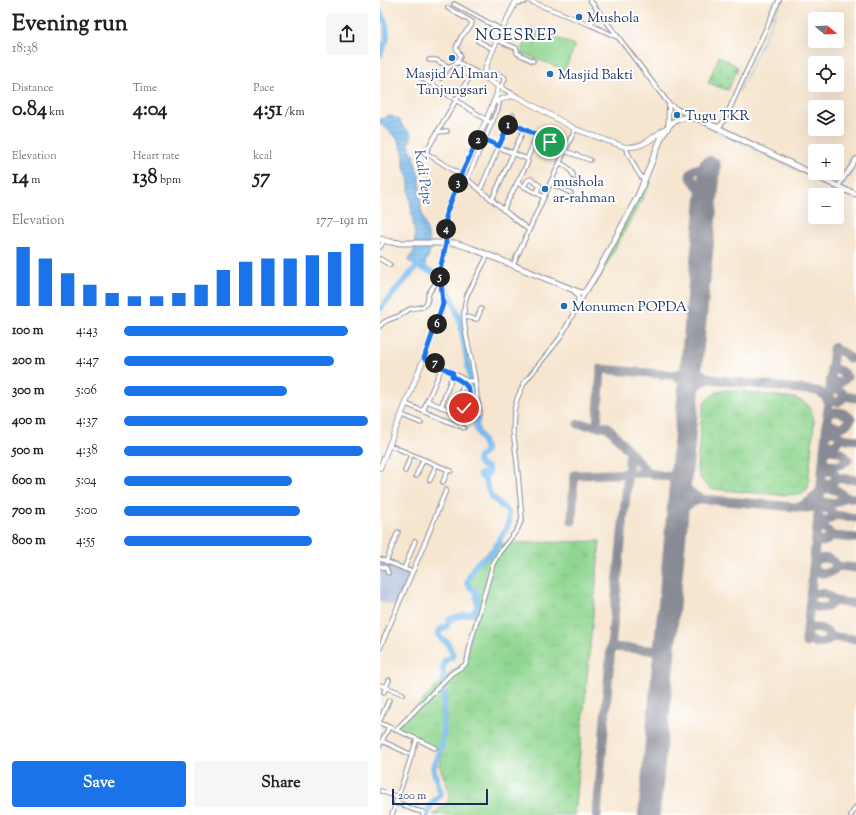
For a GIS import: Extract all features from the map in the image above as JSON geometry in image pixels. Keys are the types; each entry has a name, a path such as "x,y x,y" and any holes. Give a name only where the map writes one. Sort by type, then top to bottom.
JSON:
{"highway":[{"path":"382,240 402,243 458,243 583,294 633,206 667,127 673,121 686,117 698,119 838,187 856,194"},
{"path":"572,289 585,287 592,280"}],"main road":[{"path":"380,468 424,358 443,304 440,270 446,243 446,214 461,175 495,102 499,87 486,78 484,70 516,1"},
{"path":"495,102 510,96 520,98 575,128 625,147 633,147 648,142 667,127"}],"street":[{"path":"516,1 524,2 527,0 620,38"},
{"path":"590,0 669,104 698,119"},
{"path":"720,129 779,0"},
{"path":"454,4 502,30"},
{"path":"441,78 449,67 457,63 456,61 460,55 456,48 461,37 471,26 472,22 448,8"},
{"path":"591,25 597,10"},
{"path":"497,40 517,49 517,53 533,61"},
{"path":"478,41 493,49"},
{"path":"429,60 436,60 449,67"},
{"path":"457,63 486,78"},
{"path":"473,71 427,150 427,153 467,179 529,230"},
{"path":"413,72 491,123"},
{"path":"496,74 504,78 499,87 520,98"},
{"path":"467,179 498,106 495,102"},
{"path":"667,127 669,104"},
{"path":"480,190 513,115"},
{"path":"510,122 550,142"},
{"path":"513,265 575,128"},
{"path":"492,200 524,129"},
{"path":"438,132 447,131"},
{"path":"503,210 528,162 527,160 537,135"},
{"path":"479,137 527,160"},
{"path":"625,147 644,181"},
{"path":"565,151 590,160"},
{"path":"838,187 856,159"},
{"path":"560,163 566,166 574,177"},
{"path":"464,169 470,172"},
{"path":"524,186 528,180 531,179 540,186 536,193"},
{"path":"517,183 544,197"},
{"path":"550,183 570,193"},
{"path":"380,246 382,240"},
{"path":"427,401 470,418 472,414 464,409 469,394 468,390 473,365 464,317 467,295 488,255"},
{"path":"380,259 390,265"},
{"path":"380,326 385,321 400,316 408,310 423,307 428,300 430,291 440,277"},
{"path":"572,289 578,296 578,307"},
{"path":"396,730 445,679 465,665 467,661 471,641 493,564 499,553 517,530 522,518 513,430 514,411 520,390 528,376 560,338 578,307 583,294"},
{"path":"464,317 477,320 481,309"},
{"path":"424,358 470,382 479,414"},
{"path":"423,411 442,367"},
{"path":"441,407 453,374"},
{"path":"454,412 470,382"},
{"path":"406,404 464,428"},
{"path":"402,415 421,423"},
{"path":"389,445 450,470 443,482"},
{"path":"405,471 411,455"},
{"path":"416,476 423,460"},
{"path":"430,480 436,465"},
{"path":"380,648 446,490"},
{"path":"386,562 398,532"},
{"path":"404,569 415,541"},
{"path":"380,559 410,571"},
{"path":"380,566 386,568 388,573"},
{"path":"384,692 389,680"},
{"path":"380,684 403,694"},
{"path":"380,720 388,700"},
{"path":"380,723 435,748"},
{"path":"388,727 381,743 412,755"},
{"path":"392,815 416,739"},
{"path":"381,791 398,797"},
{"path":"396,802 421,811 423,812 423,815"},
{"path":"851,815 856,806"}],"shaded area":[{"path":"380,560 412,572 397,607 380,601"}],"green space":[{"path":"531,28 575,45 565,70 521,53"},
{"path":"719,56 738,67 728,90 708,83"},
{"path":"648,180 651,182 595,286 591,284"},
{"path":"726,390 794,398 809,406 814,422 808,488 805,492 801,494 779,495 712,489 702,480 697,468 702,412 705,402 711,396 717,392"},
{"path":"600,541 574,815 433,815 448,802 450,793 440,767 442,751 394,727 452,671 464,664 470,635 469,632 479,604 474,600 476,596 475,592 469,586 472,576 478,566 491,548 495,550 499,544"}],"water":[{"path":"388,115 400,120 402,126 410,132 411,136 409,145 415,156 414,159 420,181 422,214 430,243 430,250 425,262 427,271 408,261 414,251 415,237 409,191 409,179 404,168 404,154 397,138 380,124 380,119 386,118"}],"waterway":[{"path":"739,92 782,0"},
{"name":"Kali Pepe","path":"380,12 386,24 387,39 380,55"},
{"path":"720,131 719,132 808,175"},
{"path":"833,187 856,201"},
{"name":"Kali Pepe","path":"380,309 418,263"},
{"path":"417,266 442,276 459,316 478,420 476,426 485,447 485,451 479,457 478,461 482,466 488,468 489,473 487,475 484,473 480,475 485,480 491,496 508,512 509,522 490,555 478,562 470,575 467,583 476,591 477,606 475,610 472,613 450,619 447,626 441,629 438,634 441,639 447,642 453,655 451,658 445,660 443,669 443,737 441,749 433,768 441,794 431,804 427,815"}],"taxiway":[{"path":"707,195 713,188 713,177 706,170 701,168 692,171 690,176 702,192 707,203"},
{"path":"806,643 834,347"},
{"path":"833,350 842,352 849,358 856,359"},
{"path":"692,361 699,372 711,379 817,391 824,395 828,402"},
{"path":"597,426 601,369 672,375 679,374 684,371 689,367 692,361"},
{"path":"830,380 840,382 847,377 844,373 836,369 831,369"},
{"path":"673,375 685,382 688,396"},
{"path":"688,396 697,384 711,379"},
{"path":"828,400 838,402 845,396 839,390 830,388"},
{"path":"845,396 856,398"},
{"path":"826,423 840,427 848,423 851,419 840,412 827,413"},
{"path":"578,424 608,427 630,452 611,647 597,815"},
{"path":"825,443 834,444 841,438 835,432 827,432"},
{"path":"841,438 856,440"},
{"path":"823,462 836,466 848,460 838,451 831,450 824,452"},
{"path":"630,452 648,473 681,479"},
{"path":"681,471 683,481 687,488 693,494 702,499"},
{"path":"822,472 831,472 837,478 834,482 822,482"},
{"path":"572,521 574,475 648,473"},
{"path":"837,478 856,480"},
{"path":"799,507 810,501 819,492 826,489 836,490 844,497 835,503 829,503 819,499"},
{"path":"844,497 856,498"},
{"path":"677,520 686,506 702,499 806,508 813,507 819,503"},
{"path":"818,519 826,520 830,519 834,515 828,509 819,509"},
{"path":"834,515 856,518"},
{"path":"816,540 828,540 831,536 826,529 817,528"},
{"path":"831,536 856,538"},
{"path":"814,561 821,558 827,558 838,566 856,568"},
{"path":"813,569 826,573 832,571 838,566"},
{"path":"810,595 817,593 824,594 829,596 834,601 856,604"},
{"path":"810,604 823,608 829,606 834,601"},
{"path":"807,630 817,628 823,630 831,637 856,639"},
{"path":"806,639 819,643 828,640 831,637"},
{"path":"611,647 664,651"}],"runway":[{"path":"649,815 710,167"}],"place":[{"name":"Mushola","path":"579,17"},
{"name":"Masjid Al Iman Tanjungsari","path":"452,58"},
{"name":"Masjid Bakti","path":"550,74"},
{"name":"Tugu TKR","path":"677,115"},
{"name":"mushola ar-rahman","path":"545,189"},
{"name":"Monumen POPDA","path":"564,306"}],"district":[{"name":"NGESREP","path":"516,34"}],"route":[{"path":"464,408 469,394 466,385 452,376 453,373 424,358 443,304 440,270 446,243 445,216 449,203 479,137 499,146 510,122 550,142"}]}
